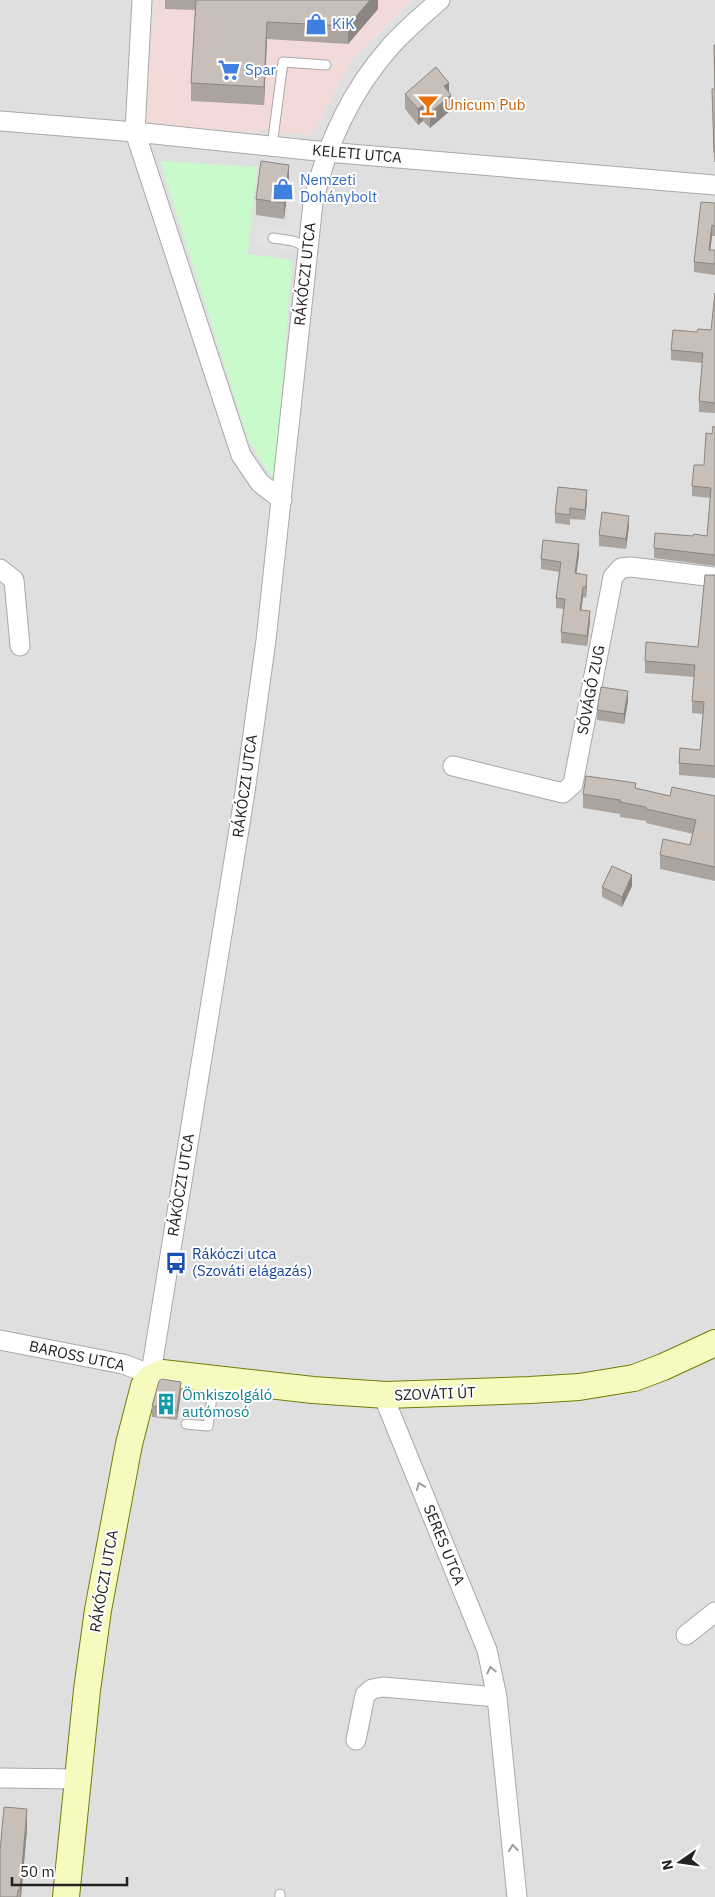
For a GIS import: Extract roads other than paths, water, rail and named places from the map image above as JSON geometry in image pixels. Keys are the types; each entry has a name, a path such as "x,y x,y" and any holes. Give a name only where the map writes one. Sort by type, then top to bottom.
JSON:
{"main road":[{"name":"SZOVÁTI ÚT","path":"150,1379 162,1373 350,1393 386,1395 530,1390 606,1383 634,1378 664,1367 715,1343"},
{"name":"RÁKÓCZI UTCA","path":"66,1897 87,1690 98,1610 129,1444 144,1386 150,1379"}],"street":[{"path":"142,0 135,132 241,455 260,484 282,500"},
{"name":"RÁKÓCZI UTCA","path":"150,1379 245,792 266,640 313,203 327,152 356,94 379,61 397,40 440,0"},
{"name":"KELETI UTCA","path":"0,121 135,132 327,152 715,185"},
{"name":"SÓVÁGÓ ZUG","path":"453,766 563,793 573,784 612,577 621,568 632,567 715,577"},
{"path":"0,569 14,580 20,646"},
{"name":"BAROSS UTCA","path":"0,1340 123,1364 139,1370 150,1379"},
{"name":"SERES UTCA","path":"386,1395 387,1404 486,1650 498,1696 518,1897"},
{"path":"686,1635 715,1612"},
{"path":"356,1740 365,1695 372,1689 383,1687 498,1696"},
{"path":"0,1778 78,1779"}],"lane":[{"path":"272,146 283,62 326,65"},
{"path":"273,238 308,247"},
{"path":"186,1424 208,1426 214,1379"}],"place":[{"name":"KiK","path":"316,24"},
{"name":"Spar","path":"229,70"},
{"name":"Unicum Pub","path":"428,105"},
{"name":"Nemzeti Dohánybolt","path":"283,189"},
{"name":"Rákóczi utca (Szováti elágazás)","path":"176,1263"},
{"name":"Ömkiszolgáló autómosó","path":"166,1404"}]}
